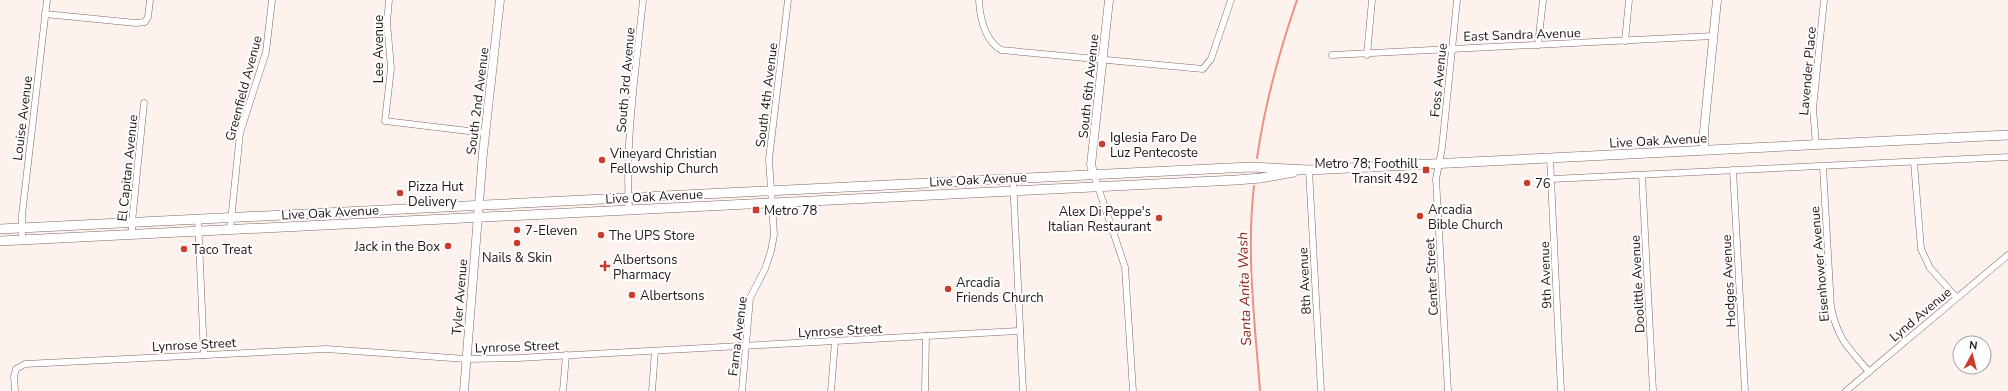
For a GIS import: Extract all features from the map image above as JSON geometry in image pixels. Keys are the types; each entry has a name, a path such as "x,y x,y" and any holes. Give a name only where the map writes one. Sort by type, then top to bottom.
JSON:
{"main road":[{"name":"Live Oak Avenue","path":"0,241 1098,187 1261,178 1309,170 2008,135"},
{"name":"Live Oak Avenue","path":"0,229 772,192 1250,167 1309,170"}],"street":[{"name":"Louise Avenue","path":"22,240 27,169 47,0"},
{"path":"45,14 136,23 145,22 148,17 150,0"},
{"name":"Greenfield Avenue","path":"230,230 230,218 240,132 266,52 272,0"},
{"name":"Lee Avenue","path":"389,0 387,22 391,68 385,121 485,133"},
{"name":"South 2nd Avenue","path":"478,206 500,0"},
{"name":"South 3rd Avenue","path":"630,209 629,198 632,106 643,0"},
{"name":"South 4th Avenue","path":"772,192 769,159 788,0"},
{"path":"979,0 980,15 992,44 1001,50 1203,69 1211,59 1231,0"},
{"name":"South 6th Avenue","path":"1094,175 1092,165 1109,0"},
{"path":"1367,55 1372,0"},
{"name":"Foss Avenue","path":"1438,163 1457,0"},
{"path":"1538,45 1543,0"},
{"path":"1625,41 1629,0"},
{"path":"1704,150 1704,131 1717,0"},
{"name":"Lavender Place","path":"1816,144 1812,109 1824,0"},
{"name":"East Sandra Avenue","path":"1332,56 1713,36"},
{"name":"El Capitan Avenue","path":"132,234 144,103"},
{"path":"1552,179 2008,157"},
{"name":"9th Avenue","path":"1550,158 1561,391"},
{"path":"1914,162 1921,249 1930,268 1956,297"},
{"name":"Center Street","path":"1438,163 1436,179 1448,391"},
{"name":"Eisenhower Avenue","path":"1823,167 1831,307 1835,326 1844,342 1869,372"},
{"name":"8th Avenue","path":"1309,170 1321,391"},
{"name":"Hodges Avenue","path":"1733,170 1745,391"},
{"path":"1094,175 1125,267 1134,391"},
{"name":"Doolittle Avenue","path":"1642,175 1653,391"},
{"path":"1013,179 1023,391"},
{"name":"Farna Avenue","path":"742,391 750,298 765,269 771,251 774,234 772,192"},
{"name":"Tyler Avenue","path":"464,391 478,206"},
{"path":"198,219 204,355"},
{"name":"Lynd Avenue","path":"1846,391 1956,297 2008,255"},
{"name":"Lynrose Street","path":"15,391 14,376 16,369 25,364 326,349 466,359 835,342 1020,331"},
{"path":"925,391 926,336"},
{"path":"831,391 835,342"},
{"path":"652,391 655,351"},
{"path":"563,391 566,355"}],"waterway":[{"name":"Santa Anita Wash","path":"1257,158 1273,78 1297,0"},
{"name":"Santa Anita Wash","path":"1254,186 1251,263 1260,391"}],"place":[{"name":"Iglesia Faro De Luz Pentecoste","path":"1102,144"},
{"name":"Vineyard Christian Fellowship Church","path":"602,160"},
{"name":"Metro 78; Foothill Transit 492","path":"1426,170"},
{"name":"76","path":"1527,183"},
{"name":"Pizza Hut Delivery","path":"400,193"},
{"name":"Metro 78","path":"756,210"},
{"name":"Arcadia Bible Church","path":"1420,216"},
{"name":"Alex Di Peppe's Italian Restaurant","path":"1159,218"},
{"name":"7-Eleven","path":"517,230"},
{"name":"The UPS Store","path":"601,235"},
{"name":"Nails & Skin","path":"517,243"},
{"name":"Jack in the Box","path":"448,246"},
{"name":"Taco Treat","path":"184,249"},
{"name":"Albertsons Pharmacy","path":"605,266"},
{"name":"Arcadia Friends Church","path":"948,289"},
{"name":"Albertsons","path":"632,295"}]}
